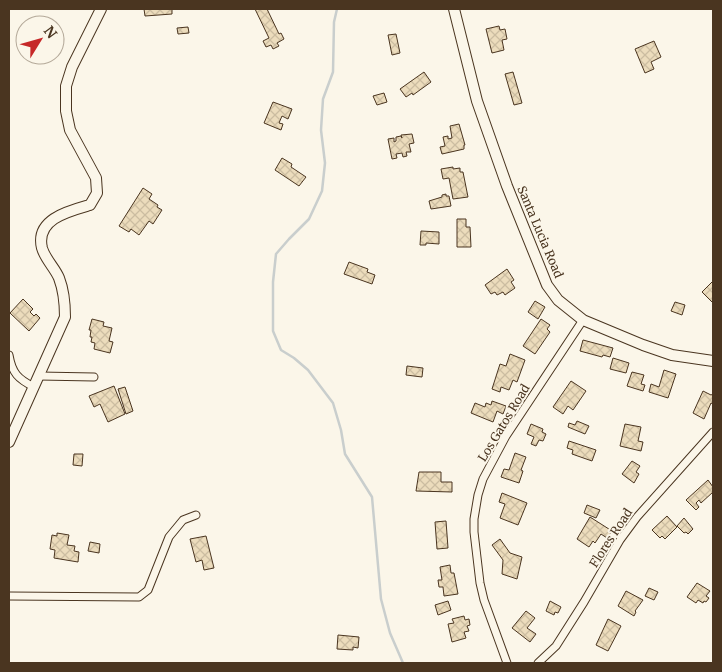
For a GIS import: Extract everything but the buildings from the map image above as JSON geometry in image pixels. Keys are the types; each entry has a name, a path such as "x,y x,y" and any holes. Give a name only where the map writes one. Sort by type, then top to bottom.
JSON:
{"street":[{"path":"9,442 65,316 64,297 59,279 42,249 41,234 49,221 68,211 90,205 97,193 96,178 70,130 66,111 66,86 72,67 101,9"},
{"name":"Santa Lucia Road","path":"454,9 477,101 486,128 507,186 547,284 558,300 583,320 655,350 713,362"},
{"name":"Los Gatos Road","path":"507,663 484,600 480,583 474,532 478,495 483,479 506,436 583,320"},
{"path":"9,355 10,363 19,379 34,387"},
{"path":"39,376 94,377"},
{"name":"Flores Road","path":"538,663 556,646 620,540 637,517 713,432"},
{"path":"9,596 139,598 148,590 169,537 183,520 196,515"}],"waterway":[{"path":"337,9 334,22 333,72 323,99 321,130 325,163 322,191 309,219 276,254 273,282 273,331 281,350 308,370 333,403 341,430 345,454 372,497 381,599 390,633 403,663"}]}
